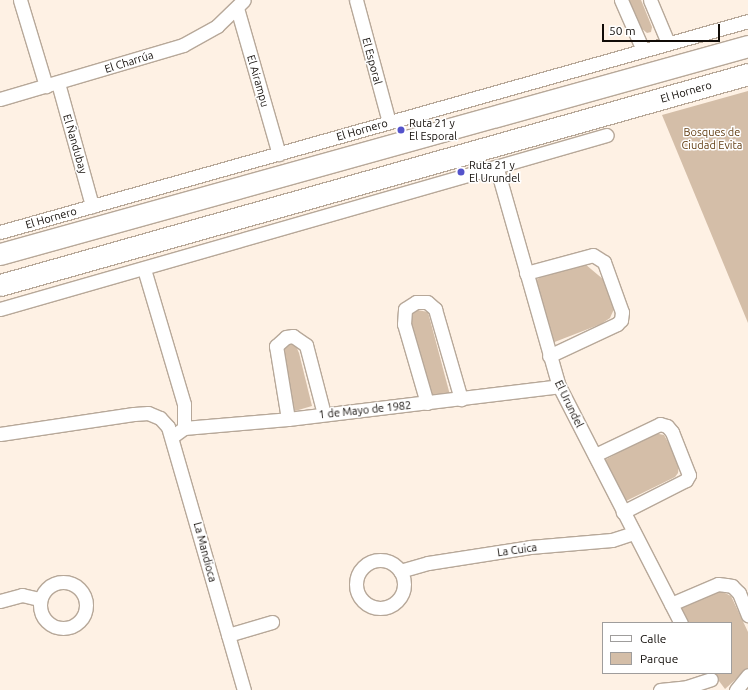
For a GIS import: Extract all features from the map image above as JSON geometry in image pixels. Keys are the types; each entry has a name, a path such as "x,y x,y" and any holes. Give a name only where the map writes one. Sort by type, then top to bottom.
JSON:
{"main road":[{"name":"El Hornero","path":"0,254 748,46"},
{"name":"El Hornero","path":"0,285 748,74"}],"street":[{"name":"El Ñandubay","path":"20,0 52,84 92,206"},
{"name":"El Esporal","path":"356,0 389,122"},
{"path":"622,0 643,50"},
{"path":"650,0 668,43"},
{"name":"El Charrúa","path":"0,99 183,44 217,26 241,4"},
{"name":"El Airampu","path":"241,4 279,154"},
{"name":"El Hornero","path":"0,232 748,21"},
{"path":"0,310 497,169 607,136"},
{"name":"El Urundel","path":"497,169 558,386 680,622"},
{"path":"526,273 593,255 604,262 622,312 622,320 617,324 549,356"},
{"path":"144,269 184,404 184,428 173,436"},
{"path":"427,403 404,324 406,309 416,302 427,302 435,309 461,399"},
{"path":"288,419 276,346 286,337 293,336 306,345 324,414"},
{"name":"1 de Mayo de 1982","path":"184,428 288,419 558,386"},
{"name":"La Mandioca","path":"0,434 134,414 148,413 160,418 173,436 244,690"},
{"path":"595,456 660,424 667,426 672,432 689,475 686,480 623,512"},
{"name":"La Cuica","path":"400,571 428,563 530,547 612,540 634,533"},
{"path":"671,604 718,584 726,585 732,586 739,593 748,615"},
{"path":"0,601 22,595 40,599"},
{"path":"228,635 272,622"},
{"path":"736,690 748,675"},
{"path":"660,690 687,687 712,681"}],"green space":[{"path":"628,0 641,0 652,27 651,32 647,33 641,28"},
{"name":"Bosques de Ciudad Evita","path":"748,91 748,323 662,115"},
{"path":"585,264 604,280 614,309 610,318 601,324 552,343 534,282 539,278"},
{"path":"412,309 428,312 450,395 430,397 409,320"},
{"path":"290,344 296,346 299,353 312,406 295,411 283,369 282,347"},
{"path":"654,433 664,435 679,464 678,473 675,477 624,502 603,461"},
{"path":"719,590 731,596 748,632 748,668 725,689 714,674 732,674 732,622 685,622 680,609"}],"place":[{"name":"Ruta 21 y El Esporal","path":"401,130"},
{"name":"Ruta 21 y El Urundel","path":"461,172"}]}
